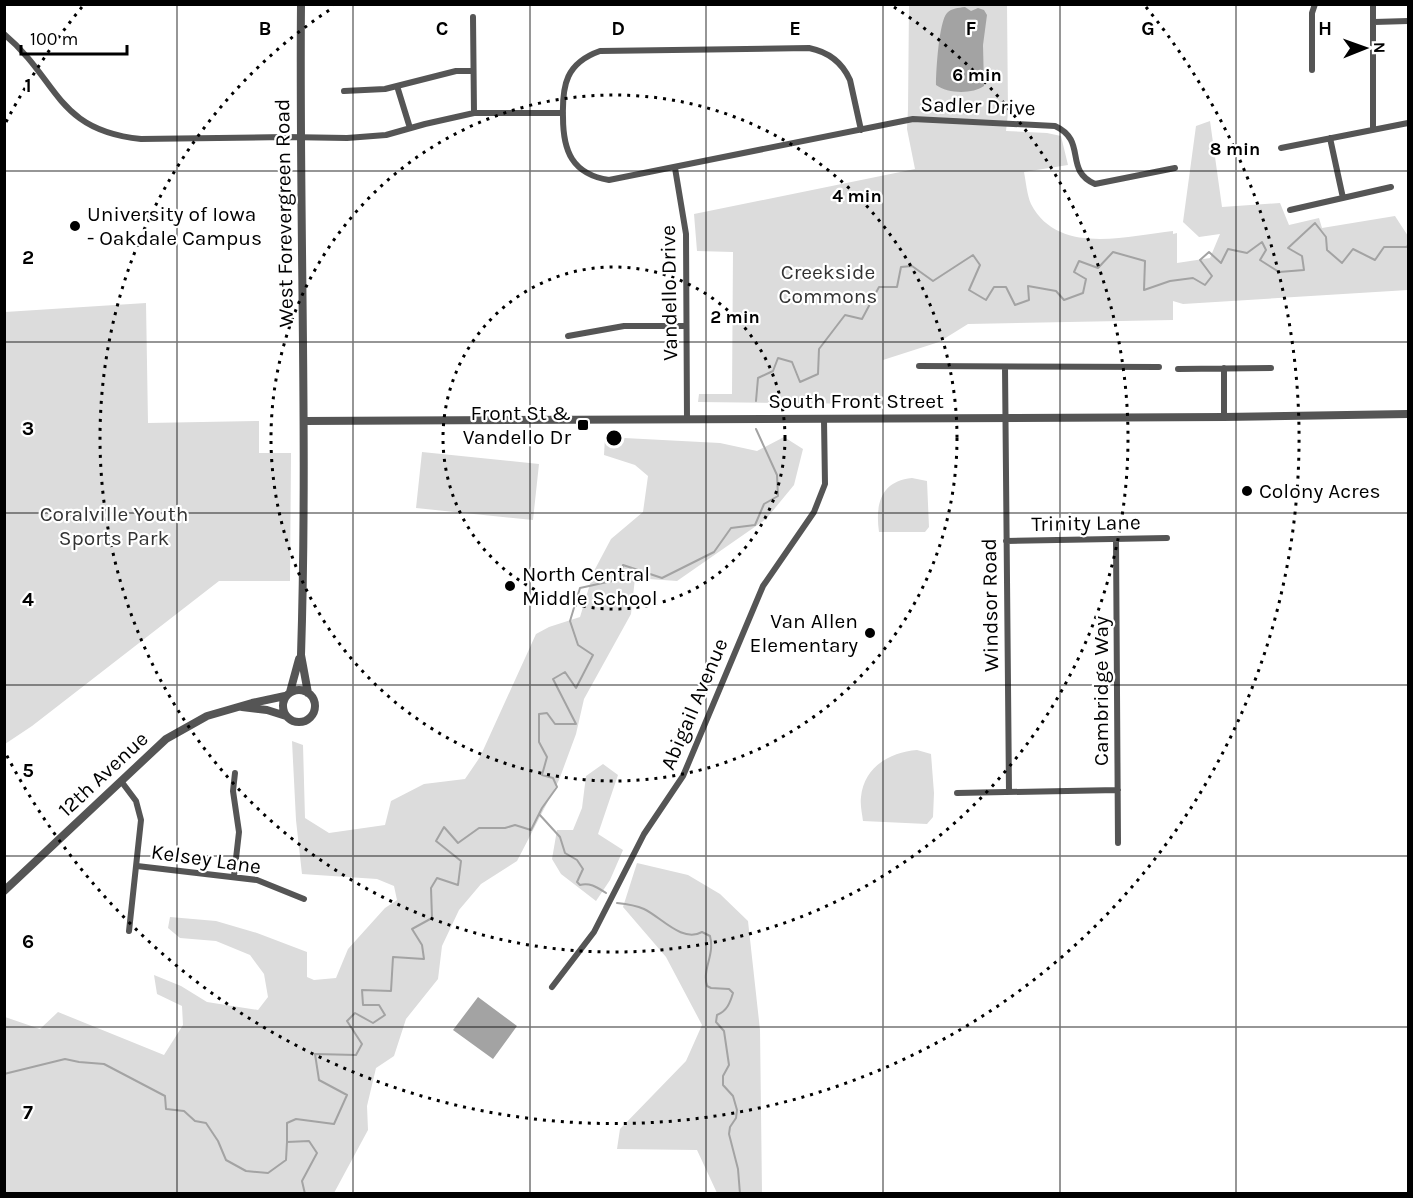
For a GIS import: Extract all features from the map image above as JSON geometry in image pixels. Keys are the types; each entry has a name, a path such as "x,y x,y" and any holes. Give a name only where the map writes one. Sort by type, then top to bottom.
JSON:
{"street":[{"name":"West Forevergreen Road","path":"301,4 300,137 303,209 304,421 301,655"},
{"path":"1312,70 1312,13 1315,4"},
{"path":"1373,4 1373,130"},
{"path":"473,16 474,114"},
{"path":"1374,22 1408,21"},
{"path":"4,34 24,52 62,105 81,120 110,134 141,139 347,138 386,135 474,114 563,113"},
{"name":"Sadler Drive","path":"861,130 850,80 841,64 826,53 809,48 600,51 583,59 570,73 563,90 563,136 567,152 577,165 592,176 609,180 921,119 1055,126 1069,135 1073,142 1078,169 1087,180 1095,184 1175,168"},
{"path":"344,91 385,89 456,71 473,71"},
{"path":"397,86 410,128"},
{"path":"1281,148 1408,123"},
{"path":"1330,138 1343,198"},
{"name":"Vandello Drive","path":"675,168 686,234 687,419"},
{"path":"1290,210 1391,187"},
{"path":"568,336 633,326 686,326"},
{"path":"919,366 1159,368"},
{"name":"Windsor Road","path":"1005,367 1008,792"},
{"path":"1224,368 1224,417"},
{"path":"1178,369 1271,368"},
{"name":"South Front Street","path":"304,421 824,420 1408,414"},
{"name":"Abigail Avenue","path":"552,987 594,932 644,834 683,776 763,586 814,512 825,484 824,420"},
{"name":"Trinity Lane","path":"1006,541 1167,538"},
{"name":"Cambridge Way","path":"1116,539 1118,843"},
{"path":"301,655 308,693 315,706 311,715 301,722 292,721 286,716 283,707 301,655"},
{"path":"288,694 299,690 308,693"},
{"name":"12th Avenue","path":"4,891 166,739 207,716 288,694"},
{"name":"12th Avenue","path":"240,706 267,710 286,716"},
{"path":"234,876 239,832 233,791 235,772"},
{"path":"121,781 131,792 139,809 141,820 129,931"},
{"path":"957,793 1118,790"},
{"name":"Kelsey Lane","path":"137,866 257,880 304,899"}],"green space":[{"name":"Creekside Commons","path":"909,5 1007,5 1008,113 1006,131 1061,136 1068,165 1024,172 1031,204 1043,220 1058,231 1076,237 1095,239 1173,231 1173,234 1177,233 1177,263 1210,258 1220,234 1199,237 1183,222 1196,126 1210,121 1222,207 1280,203 1289,225 1319,218 1322,228 1395,216 1408,236 1408,290 1183,304 1173,301 1173,320 968,324 939,342 883,360 883,404 698,402 699,394 732,394 733,252 697,251 694,214 915,169 907,129"},
{"name":"Coralville Youth Sports Park","path":"146,303 148,423 259,421 259,453 291,453 290,581 219,581 32,726 5,744 5,312"},
{"path":"605,437 720,443 757,451 784,437 803,449 794,485 766,519 677,581 635,578 631,614 584,699 576,734 559,780 517,861 481,884 459,910 442,946 438,979 406,1019 394,1056 376,1068 367,1106 368,1130 334,1193 5,1193 5,1017 40,1029 58,1012 164,1055 183,1025 182,1006 157,994 154,975 181,986 207,1002 258,1010 268,997 264,974 250,955 216,941 180,938 168,928 170,917 216,921 257,933 307,952 307,977 314,980 336,978 348,949 385,908 397,900 394,886 377,879 302,874 296,820 292,741 303,745 305,818 329,833 385,825 391,801 424,784 465,779 480,757 536,634 549,627 580,617 594,571 611,539 643,512 648,476 635,465 604,455"},
{"path":"422,452 539,464 533,520 416,508"},
{"path":"912,478 927,481 929,527 925,532 879,532 878,512 882,496 893,484"},
{"path":"917,750 931,754 933,817 927,824 863,821 861,797 863,786 873,769 897,754"},
{"path":"603,764 618,775 598,834 623,850 610,880 596,901 561,874 552,859 557,830 573,830 582,808 586,776"},
{"path":"637,863 688,875 720,894 748,921 760,1030 762,1193 717,1193 697,1150 617,1149 620,1129 686,1061 702,1025 666,957 623,907"}],"shaded area":[{"path":"965,7 971,11 978,8 984,10 987,15 983,45 984,86 967,92 947,90 936,85 937,58 944,18 953,9"},
{"path":"478,997 517,1026 493,1059 453,1030"}],"waterway":[{"path":"756,401 758,378 773,371 778,358 792,362 800,382 818,374 819,349 845,315 862,319 879,287 897,287 901,267 912,266 933,281 973,255 980,265 969,290 986,300 994,287 1006,287 1015,305 1029,300 1028,286 1056,291 1064,300 1083,293 1086,279 1074,272 1079,261 1098,268 1113,252 1145,261 1144,290 1170,281 1193,278 1205,285 1212,276 1200,260 1209,252 1221,263 1228,249 1247,253 1262,242 1266,250 1260,260 1279,272 1304,270 1302,256 1288,248 1315,223 1326,237 1327,250 1342,263 1353,249 1375,260 1384,247 1407,247 1408,245"},
{"path":"305,1194 302,1181 317,1153 309,1141 287,1142 287,1123 296,1119 334,1124 347,1095 319,1080 315,1054 356,1055 362,1044 347,1021 355,1013 373,1023 385,1015 379,1005 363,1005 362,990 391,991 393,957 424,959 422,945 412,929 432,918 431,888 437,878 458,885 461,861 436,841 444,827 458,843 479,828 505,828 515,825 531,830 542,808 557,787 553,778 542,775 547,757 539,742 539,714 547,713 555,724 576,724 553,679 565,672 576,688 593,655 578,645 570,621 580,588 621,579 623,565 662,578 714,552 731,528 755,525 764,504 778,496 777,475 756,429"},
{"path":"539,814 560,837 565,853 577,860 583,869 577,882 580,885 594,886 606,893"},
{"path":"617,903 644,909 679,932 687,934 702,932 710,936 711,950 706,973 707,986 729,989 733,993 728,1006 717,1015 716,1022 724,1031 729,1065 723,1076 723,1085 733,1096 737,1110 729,1134 738,1169 740,1194"},
{"path":"4,1074 65,1059 104,1064 165,1096 166,1109 184,1111 195,1121 206,1123 218,1141 226,1160 246,1171 268,1173 286,1160 287,1142"}],"place":[{"name":"University of Iowa - Oakdale Campus","path":"75,226"},
{"name":"Front St & Vandello Dr","path":"583,425"},
{"name":"Colony Acres","path":"1247,491"},
{"name":"North Central Middle School","path":"510,586"},
{"name":"Van Allen Elementary","path":"870,633"}]}
